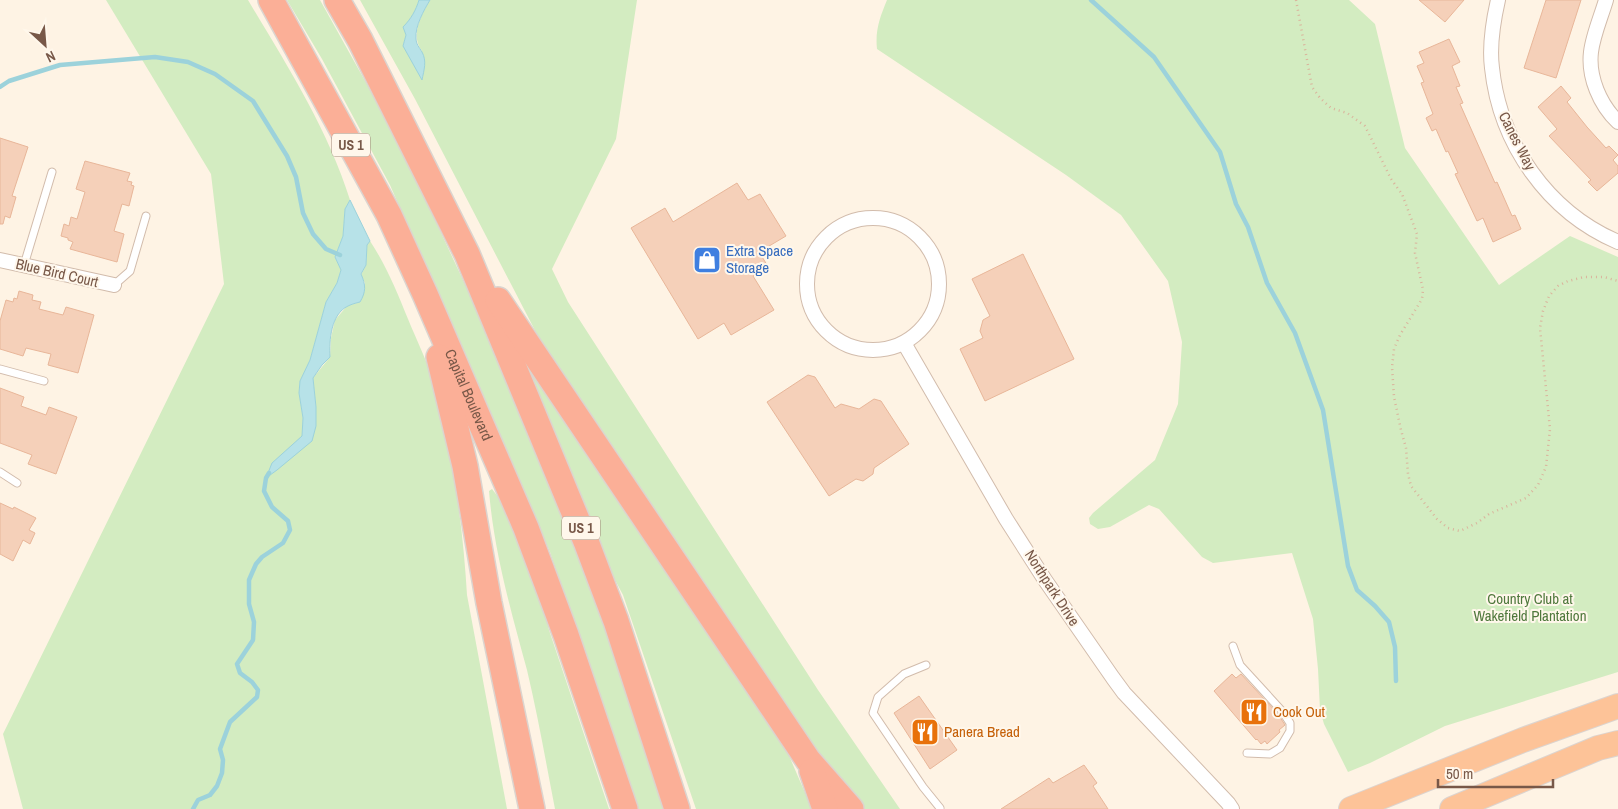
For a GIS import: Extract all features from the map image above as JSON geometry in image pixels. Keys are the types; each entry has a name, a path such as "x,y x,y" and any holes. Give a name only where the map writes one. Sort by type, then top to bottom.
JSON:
{"highway":[{"name":"Capital Boulevard","path":"271,0 384,207 425,294 526,528 566,635 625,809"},
{"name":"US 1","path":"337,0 360,40 467,254 587,544 616,621 677,809"},
{"path":"467,254 808,760 851,809"},
{"path":"425,294 465,466 489,603 532,809"},
{"path":"1351,809 1514,743 1618,706"},
{"path":"1452,809 1618,742"},
{"path":"808,760 825,809"}],"street":[{"name":"Canes Way","path":"1498,0 1491,41 1491,67 1499,105 1515,144 1525,163 1552,197 1571,215 1588,227 1618,242"},
{"path":"1606,0 1591,50 1591,68 1599,96 1608,111 1618,122"},
{"path":"868,218 883,218 898,222 916,234 931,250 937,264 940,279 939,294 935,308 919,332 904,343 878,350 864,350 849,346 825,330 816,318 810,304 807,289 809,268 818,247 840,227 868,218"},
{"name":"Blue Bird Court","path":"0,260 114,285"},
{"name":"Northpark Drive","path":"904,343 1006,518 1045,580 1118,686 1232,809"}],"lane":[{"path":"24,265 52,172"},
{"path":"114,285 130,271 146,216"},
{"path":"0,370 44,381"},
{"path":"0,472 17,483"},
{"path":"1233,646 1240,665 1282,711 1290,723 1290,731 1280,748 1270,754 1248,753"},
{"path":"926,665 904,674 878,697 873,713 922,787 940,808"}],"path":[{"path":"1296,0 1312,87 1331,108 1346,113 1365,126 1391,179 1402,194 1417,234 1415,253 1423,290 1422,300 1394,349 1392,367 1394,397 1400,430 1406,448 1411,486 1437,519 1448,528 1460,531 1478,523 1490,514 1526,498 1538,485 1546,467 1550,429 1540,328 1542,311 1549,296 1558,286 1568,281 1584,277 1604,277 1618,281"}],"green space":[{"path":"106,0 248,0 318,122 341,174 350,200 345,209 343,236 335,257 341,270 337,283 326,302 310,360 300,381 299,393 303,418 302,437 316,426 313,378 330,357 331,338 335,320 347,306 360,302 365,283 361,275 366,265 367,245 370,241 391,279 421,349 430,371 439,404 456,486 467,595 507,809 23,809 3,734 224,284 211,174"},
{"path":"287,0 320,0 369,88 415,177 497,353 579,552 667,809 636,809 550,552 390,185 322,59"},
{"path":"360,0 419,0 417,7 404,27 406,35 403,46 422,51 417,39 417,32 420,19 430,0 637,0 616,139 552,269 568,302 818,690 900,809 859,809 835,780 541,342 415,99"},
{"name":"Country Club at Wakefield Plantation","path":"887,0 1349,0 1375,24 1405,148 1499,285 1570,236 1618,257 1618,672 1445,726 1348,772 1324,724 1320,710 1313,619 1292,553 1213,563 1202,557 1159,509 1149,505 1110,527 1098,529 1090,524 1089,518 1093,513 1155,460 1178,404 1182,342 1168,281 1121,215 1066,175 877,49 879,24"},
{"path":"530,357 787,751 811,809 696,809 623,595 605,561 523,361"},
{"path":"492,489 510,519 534,581 609,809 555,809 531,687 499,559 491,514 489,491"}],"water":[{"path":"419,0 430,0 420,18 416,33 425,66 422,80 403,46 406,35 403,27 413,14"},
{"path":"350,200 370,241 367,245 366,265 361,274 364,282 364,292 360,302 348,306 338,315 332,328 330,357 313,378 316,426 312,441 266,478 272,463 302,436 303,418 299,393 300,381 310,360 326,302 337,283 341,270 335,257 343,236 345,209"}],"building":[{"path":"1419,0 1464,0 1445,22"},
{"path":"1546,0 1581,0 1556,78 1524,68"},
{"path":"1449,39 1460,62 1452,66 1460,86 1456,87 1463,103 1460,104 1495,183 1497,182 1512,216 1515,215 1521,229 1493,242 1483,218 1477,221 1455,174 1458,173 1448,151 1446,152 1436,129 1432,131 1426,118 1433,114 1421,83 1424,82 1417,66 1424,63 1419,52"},
{"path":"1561,86 1571,98 1567,102 1587,127 1606,148 1609,146 1618,155 1613,160 1618,166 1618,173 1597,191 1588,182 1591,180 1549,136 1557,129 1538,107"},
{"path":"0,138 28,147 12,196 16,197 10,218 5,216 3,224 0,224"},
{"path":"85,161 130,173 127,181 132,182 131,185 134,186 129,206 122,204 114,231 124,234 117,262 70,249 73,242 61,236 64,224 69,226 71,217 77,219 85,192 76,189"},
{"name":"Extra Space Storage","path":"737,183 748,200 760,194 786,236 759,252 769,268 753,276 774,310 731,335 724,323 698,339 631,228 665,208 673,222"},
{"path":"1023,254 1074,359 985,401 960,349 983,338 980,331 983,320 990,316 972,279"},
{"path":"19,291 33,295 32,300 41,302 39,309 63,315 66,307 94,315 78,373 48,365 51,354 26,348 23,356 0,349 0,321 6,300 13,302 14,298 17,299"},
{"path":"808,375 815,377 835,408 841,404 859,409 874,399 881,401 909,444 874,468 873,474 863,481 856,479 829,496 767,402"},
{"path":"0,388 24,397 21,406 46,415 49,407 77,417 56,474 28,464 32,455 0,443"},
{"path":"0,503 13,509 14,507 36,518 29,530 35,533 30,544 23,540 13,561 0,554"},
{"name":"Cook Out","path":"1232,674 1236,678 1241,674 1278,714 1285,725 1267,744 1265,741 1261,744 1256,740 1214,691"},
{"path":"919,696 957,750 930,769 894,713"},
{"path":"1084,765 1097,783 1093,786 1108,809 1001,809 1049,778 1053,783"}],"waterway":[{"path":"1091,0 1154,57 1220,152 1236,204 1248,227 1267,283 1295,333 1323,410 1348,566 1357,590 1389,622 1395,647 1396,681"},
{"path":"0,87 9,81 60,65 155,57 188,62 215,74 253,101 287,156 296,177 303,213 313,234 326,249 340,255"},
{"path":"193,809 198,800 210,795 217,786 222,773 223,760 220,749 230,722 257,697 258,690 252,682 240,673 237,664 253,640 254,622 249,604 249,580 256,564 262,557 283,543 290,530 288,521 272,507 264,491 266,478 269,473"}],"place":[{"name":"Extra Space Storage","path":"707,260"},
{"name":"Cook Out","path":"1254,712"},
{"name":"Panera Bread","path":"925,732"}]}
